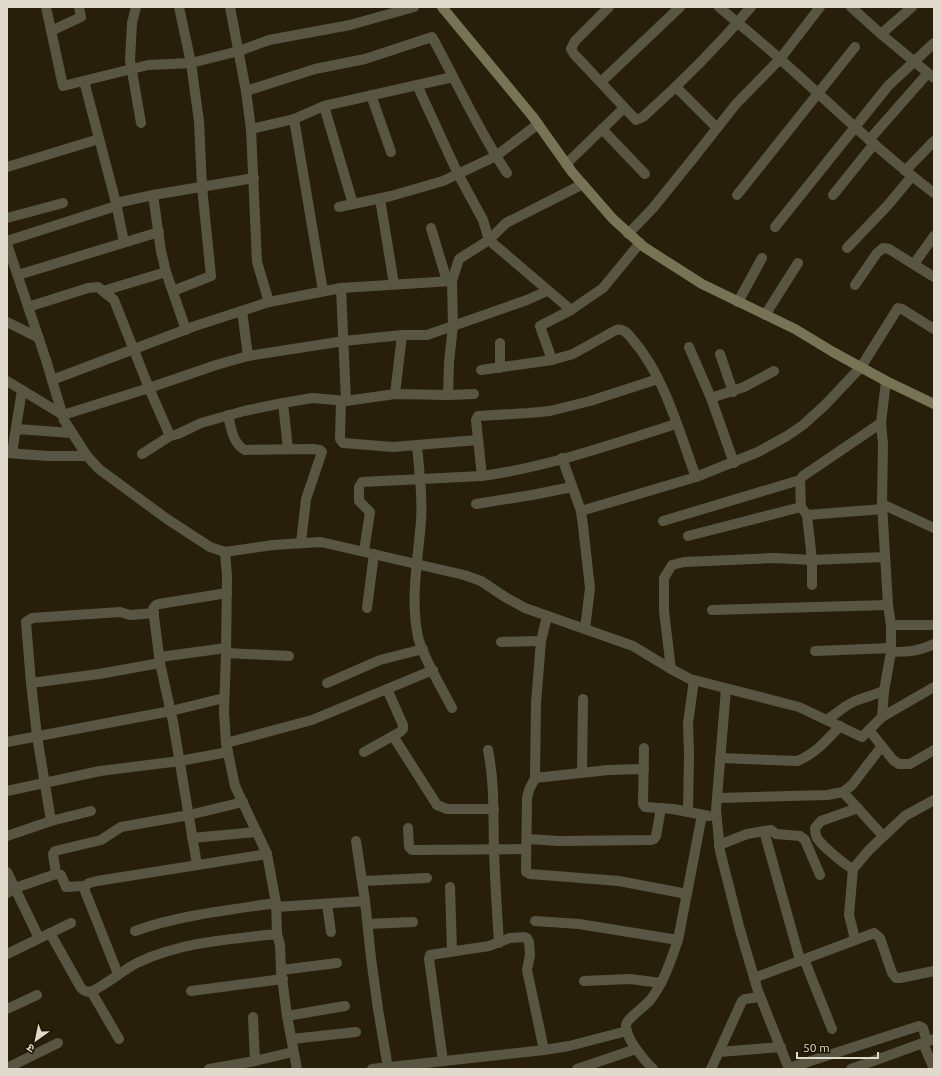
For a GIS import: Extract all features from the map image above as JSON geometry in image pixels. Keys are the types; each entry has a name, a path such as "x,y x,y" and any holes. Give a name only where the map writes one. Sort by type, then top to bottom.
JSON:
{"street":[{"path":"46,7 63,86 148,65 191,63 239,51 269,40 350,25 414,7"},
{"path":"51,31 81,17 79,7"},
{"path":"136,7 132,23 130,60 141,123"},
{"path":"173,291 211,276 202,187 199,121 191,63 179,7"},
{"path":"230,7 246,91 251,129 257,262 268,302"},
{"path":"442,7 538,124 582,184 628,234 663,260 702,284 795,329 886,381 934,404"},
{"path":"609,7 575,41 571,49 624,108 634,118 639,120 676,87 738,23 751,7"},
{"path":"601,82 680,7"},
{"path":"719,7 780,59 854,127 909,174 934,192"},
{"path":"628,234 653,208 736,104 780,59 820,7"},
{"path":"833,195 872,142 931,75 851,7"},
{"path":"881,34 912,7"},
{"path":"246,91 315,69 365,59 432,37 471,112 507,173"},
{"path":"775,227 888,86 934,43"},
{"path":"737,195 855,47"},
{"path":"251,129 294,119 324,106 453,77"},
{"path":"84,81 124,242"},
{"path":"417,85 458,174 482,220 489,240 570,310"},
{"path":"676,87 717,128"},
{"path":"371,95 391,152"},
{"path":"324,106 352,204"},
{"path":"566,164 624,108"},
{"path":"294,119 323,291"},
{"path":"339,207 380,199 443,181 496,156 538,124"},
{"path":"602,129 645,174"},
{"path":"7,167 99,139"},
{"path":"848,248 888,205 934,141"},
{"path":"7,240 116,205 154,195 254,178"},
{"path":"449,281 459,259 489,240 506,223 582,184"},
{"path":"154,195 166,272 186,330"},
{"path":"380,199 394,284"},
{"path":"7,218 63,203"},
{"path":"430,228 449,281 453,326 449,362 448,395"},
{"path":"18,275 159,232"},
{"path":"914,264 934,236"},
{"path":"552,360 540,326 570,310 603,288 640,243"},
{"path":"7,244 64,420 87,456 98,469 210,548 225,552 273,545 322,542 464,575 481,581 525,608 633,646 671,669 694,680 800,707 862,737 882,717 934,687"},
{"path":"855,285 877,253 883,248 889,249 934,276"},
{"path":"738,302 762,258"},
{"path":"765,315 798,263"},
{"path":"103,291 166,272"},
{"path":"52,380 133,349 268,302 341,288 449,281"},
{"path":"28,307 88,288 98,287 114,300 170,436"},
{"path":"341,288 344,341 341,443 375,447 393,447 478,440"},
{"path":"7,382 63,415 248,356 344,341 402,335 427,335 527,300 547,291"},
{"path":"581,511 696,477 758,452 787,436 803,425 825,405 861,367 898,308 934,329"},
{"path":"242,311 248,356"},
{"path":"7,322 38,338"},
{"path":"481,370 552,360 573,354 616,330 622,330 627,333 640,348 652,365 696,477"},
{"path":"395,394 402,335"},
{"path":"500,343 500,368"},
{"path":"689,347 711,398 734,462"},
{"path":"720,354 733,392"},
{"path":"711,398 733,392 774,371"},
{"path":"482,476 476,420 478,416 550,411 590,401 658,379"},
{"path":"882,717 884,690 891,650 891,625 888,605 882,506 883,444 881,423 886,381"},
{"path":"22,390 16,429 10,453 48,456 87,456"},
{"path":"142,454 170,436 178,434 201,423 283,402 312,398 343,401 395,394 474,394"},
{"path":"283,402 288,449"},
{"path":"228,415 235,439 241,448 251,450 320,450 323,453 306,499 301,543"},
{"path":"663,521 800,480 803,476 881,423"},
{"path":"367,608 370,512 359,501 360,483 482,476 501,473 596,450 676,424"},
{"path":"16,429 72,433"},
{"path":"417,445 421,521 416,564 415,608 419,638 423,649 452,708"},
{"path":"562,458 581,511 590,588 585,629"},
{"path":"800,480 812,560 812,585"},
{"path":"476,504 532,496 572,487"},
{"path":"688,536 804,511 882,506 934,528"},
{"path":"225,552 227,593 224,712 228,747 235,786 267,854 276,905 277,934 280,945 287,1016 297,1069"},
{"path":"671,669 664,611 664,578 672,565 684,562 774,558 812,560 885,557"},
{"path":"197,865 171,711 160,660 154,607 159,604 227,593"},
{"path":"712,610 888,605"},
{"path":"51,821 44,784 30,683 26,624 30,618 120,612 130,615 154,613"},
{"path":"547,616 541,641 536,703 535,778 527,798 526,872 530,874 619,882 687,894"},
{"path":"891,625 934,625"},
{"path":"501,642 541,641"},
{"path":"815,651 891,650 906,652 934,644"},
{"path":"327,682 380,660 423,649"},
{"path":"30,683 99,674 160,660 226,650 289,656"},
{"path":"7,791 100,771 180,761 312,720 433,670"},
{"path":"688,812 688,723 694,680"},
{"path":"364,752 400,732 403,727 387,689"},
{"path":"726,689 717,798 717,818 720,845 740,930 754,978 760,997 789,1068 919,1026 922,1028 928,1041 934,1069"},
{"path":"827,720 851,703 884,690"},
{"path":"7,742 171,711 224,698"},
{"path":"582,773 583,699"},
{"path":"720,758 797,761 817,750 840,726"},
{"path":"869,730 893,760 903,765 910,764 934,750"},
{"path":"393,736 437,805 446,809 494,809"},
{"path":"717,798 827,795 843,792 852,786 882,746"},
{"path":"644,748 644,805 647,807 688,812 717,818"},
{"path":"488,750 492,770 498,943"},
{"path":"535,778 620,769 644,770"},
{"path":"843,792 883,836"},
{"path":"855,939 849,915 853,869 869,850 904,816 934,800"},
{"path":"56,874 53,854 55,851 101,840 121,827 189,816 243,802"},
{"path":"408,828 409,847 412,850 494,850 527,844 559,841 651,840 656,836 661,808"},
{"path":"853,869 845,864 822,843 815,834 815,828 821,821 858,808"},
{"path":"7,836 51,821 91,811"},
{"path":"653,1069 636,1049 627,1031 626,1024 629,1019 651,999 661,983 678,940 702,815"},
{"path":"720,845 747,834 772,830 776,834 802,837 805,840 820,875"},
{"path":"764,831 802,959 832,1030"},
{"path":"192,838 256,832"},
{"path":"356,841 378,1009 394,1068"},
{"path":"11,891 56,874 61,875 66,887 85,886 89,883 97,881 267,854"},
{"path":"7,872 11,891 39,938"},
{"path":"362,881 427,878"},
{"path":"85,886 85,891 118,974"},
{"path":"450,887 452,951"},
{"path":"135,932 156,924 209,913 276,905 327,904 365,901"},
{"path":"327,904 331,932"},
{"path":"535,921 579,924 678,940"},
{"path":"368,924 413,922"},
{"path":"7,954 71,923"},
{"path":"50,933 81,988 85,992 91,991 134,964 153,955 175,948 220,940 277,934"},
{"path":"754,978 873,933 878,935 892,973 896,978 934,971"},
{"path":"443,1061 429,959 432,954 489,946 510,938 524,937 528,940 530,955 527,970 544,1050"},
{"path":"191,992 337,963"},
{"path":"584,981 630,979 661,983"},
{"path":"91,991 119,1039"},
{"path":"7,1008 37,995"},
{"path":"711,1069 742,1001 760,997"},
{"path":"287,1016 345,1006"},
{"path":"253,1017 255,1061"},
{"path":"372,1069 394,1068 544,1050 569,1046 627,1031"},
{"path":"292,1039 356,1032"},
{"path":"851,1069 928,1041"},
{"path":"8,1068 58,1043"},
{"path":"719,1052 781,1047"},
{"path":"577,1069 636,1049"},
{"path":"209,1069 255,1061 293,1052"}]}
